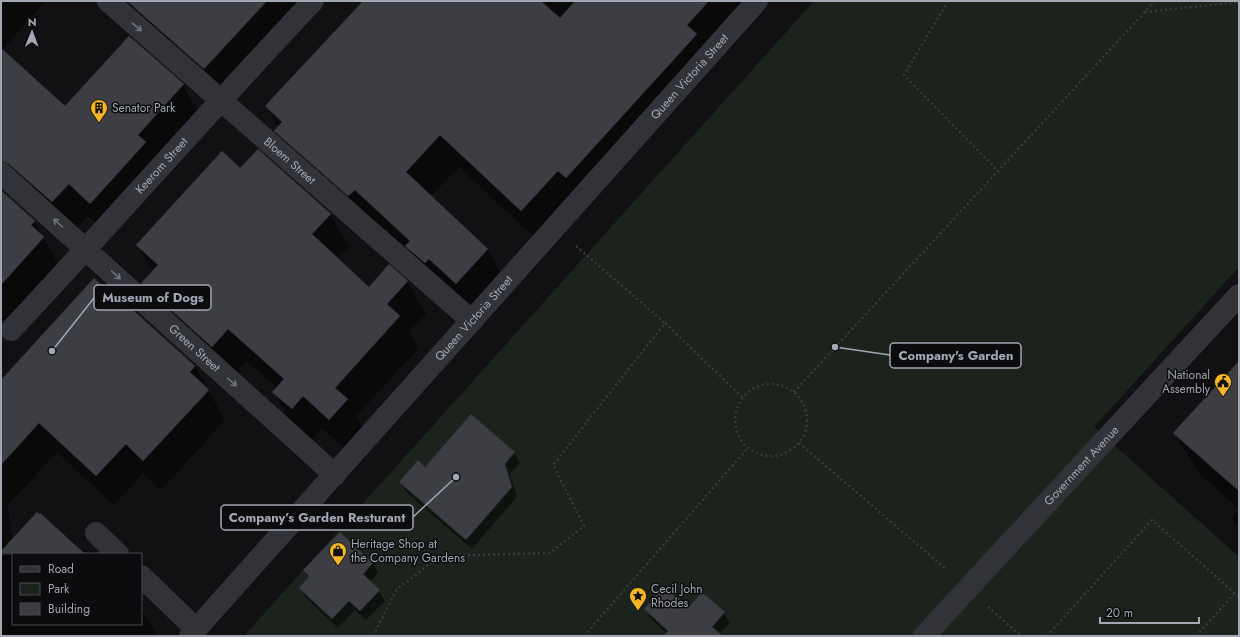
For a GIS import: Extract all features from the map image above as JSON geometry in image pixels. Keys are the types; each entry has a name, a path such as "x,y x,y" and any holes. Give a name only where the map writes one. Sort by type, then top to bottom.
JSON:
{"street":[{"name":"Bloem Street","path":"108,1 472,321"},
{"name":"Keerom Street","path":"11,330 87,249 220,100 313,1"},
{"name":"Queen Victoria Street","path":"193,632 757,1"},
{"name":"Green Street","path":"1,173 87,249 334,475"},
{"name":"Government Avenue","path":"924,636 1239,295"},
{"path":"96,533 117,553"},
{"path":"142,577 193,632"}],"path":[{"path":"948,1 904,75 998,171"},
{"path":"794,392 1155,1"},
{"path":"1144,12 1239,2"},
{"path":"554,228 665,323 744,398"},
{"path":"373,636 397,589 440,556 550,553 584,526 553,465 665,323"},
{"path":"768,384 782,386 794,392 803,404 807,417 806,430 799,443 788,452 774,456 760,454 748,448 739,437 735,424 736,410 744,398 754,388 768,384"},
{"path":"799,443 1022,636"},
{"path":"584,636 748,448"},
{"path":"1046,636 1152,520 1239,597"},
{"path":"1196,636 1235,593"}],"green space":[{"path":"814,1 1239,1 1239,267 1094,427 1239,557 1239,636 244,636"}],"building":[{"path":"127,1 267,1 204,69"},
{"path":"363,1 541,1 560,18 575,1 709,1 687,25 697,34 566,178 558,171 521,211 440,135 406,172 488,249 456,284 429,259 425,263 405,246 410,241 355,190 348,196 274,131 282,122 265,106"},
{"name":"Senator Park","path":"129,36 184,84 138,135 146,142 90,204 69,184 52,202 9,164 1,161 1,48 65,106"},
{"path":"258,149 331,214 312,234 369,287 389,264 408,281 387,304 400,316 335,388 348,399 329,420 303,396 292,409 272,392 284,379 228,329 212,347 141,283 158,265 136,245 222,151 240,168"},
{"path":"1,190 35,221 31,225 44,237 1,285"},
{"path":"94,278 122,304 124,302 195,366 190,372 209,390 143,461 126,444 96,476 39,423 1,465 1,380"},
{"name":"National Assembly","path":"1239,361 1239,491 1173,433"},
{"path":"471,414 515,452 505,464 512,487 466,540 399,482 418,460 425,467"},
{"path":"37,512 39,514 40,513 84,553 1,554 1,551"},
{"name":"Heritage Shop at the Company Gardens","path":"340,532 373,563 363,574 380,590 360,611 349,601 332,619 299,588 309,576 303,570"},
{"path":"665,586 689,607 702,592 725,612 712,627 723,636 663,636 668,631 644,609"}],"place":[{"name":"Senator Park","path":"99,123"},
{"name":"Company's Garden","path":"835,347"},
{"name":"Museum of Dogs","path":"52,351"},
{"name":"National Assembly","path":"1223,397"},
{"name":"Company’s Garden Resturant","path":"456,477"},
{"name":"Heritage Shop at the Company Gardens","path":"338,566"},
{"name":"Cecil John Rhodes","path":"638,611"}]}
